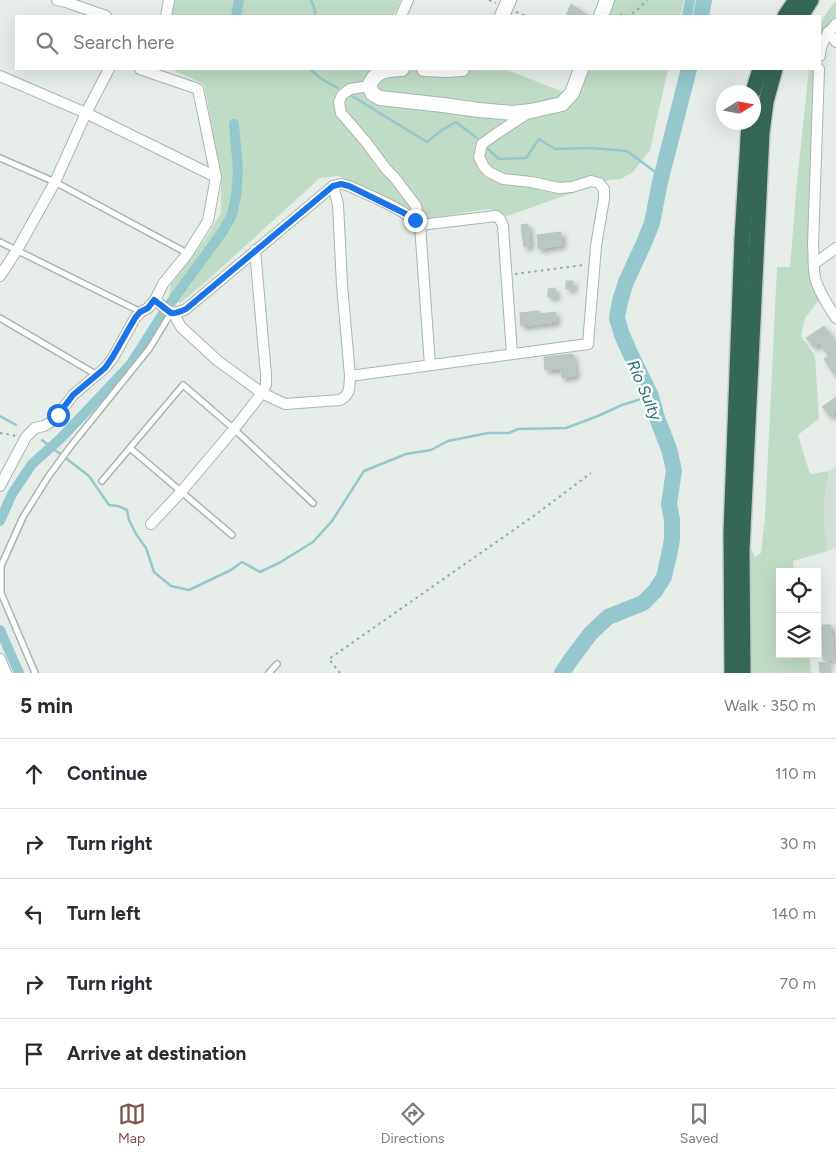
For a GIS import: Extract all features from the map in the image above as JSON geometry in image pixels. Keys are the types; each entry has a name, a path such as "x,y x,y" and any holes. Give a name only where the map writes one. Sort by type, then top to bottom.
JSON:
{"highway":[{"path":"786,15 796,0"},
{"path":"802,15 811,0"},
{"path":"755,85 760,70"},
{"path":"743,673 742,550 762,133 766,102 774,70"},
{"path":"732,673 731,533 742,239 749,130"}],"street":[{"path":"57,0 103,15"},
{"path":"166,15 169,0"},
{"path":"401,15 408,0"},
{"path":"502,15 509,0"},
{"path":"601,15 608,0"},
{"path":"821,48 828,32 836,24"},
{"path":"828,32 836,42"},
{"path":"0,276 17,250 55,182 86,113 108,70"},
{"path":"0,486 26,437 35,428 50,422 58,415 73,395 105,368 135,318 140,312 148,308 163,284 188,253 208,221 216,176 198,89 143,70"},
{"path":"392,70 382,71 371,79 369,86 373,94 380,98 513,113 562,104 572,93 581,70"},
{"path":"819,70 814,264 815,278 836,318"},
{"path":"0,76 86,113 216,176"},
{"path":"369,86 350,89 342,95 339,102 341,113 416,206 420,225 430,365"},
{"path":"350,376 588,344 594,264 604,189 599,183 591,181 572,187 559,188 503,179 489,172 479,157 482,144 531,111"},
{"path":"173,313 194,304 255,250 333,186 341,184 349,186 406,214 420,225"},
{"path":"154,300 173,313 181,327 218,361 262,393 285,404 340,400 346,397 349,390 350,376 342,285 338,204 333,186"},
{"path":"420,225 496,216 500,219 503,226 512,354"},
{"path":"814,264 836,248"},
{"path":"151,524 181,492 234,429 266,385 255,250"},
{"path":"0,659 6,673"}],"lane":[{"path":"0,158 55,182 188,253"},
{"path":"0,242 140,312"},
{"path":"35,673 1,593 1,566 23,517 48,477 149,349 173,313"},
{"path":"0,318 97,375"},
{"path":"102,481 183,385 234,429 313,503"},
{"path":"130,448 232,536"},
{"path":"269,673 277,664"}],"path":[{"path":"628,15 635,12 647,0"},
{"path":"507,274 594,264"},
{"path":"0,433 26,437"},
{"path":"340,673 329,659 591,473"}],"shaded area":[{"path":"836,466 836,548 828,551 825,533 824,502 829,471"}],"green space":[{"path":"175,0 401,0 394,15 172,15"},
{"path":"612,0 684,0 680,15 606,15"},
{"path":"836,1 836,18 822,32 821,36 821,28 828,10"},
{"path":"173,70 508,70 576,96 587,70 668,70 650,150 633,172 621,179 609,180 507,216 489,209 430,218 339,176 320,178 180,303 169,296 171,284 204,241 221,213 221,175 204,84"},
{"path":"809,70 816,70 813,282 819,300 805,318 801,336 815,356 819,419 798,435 810,474 829,471 824,502 825,533 828,551 793,561 794,568 776,568 776,658 809,658 811,673 751,673 751,549 755,557 761,553 765,517 777,267 790,267"}],"building":[{"path":"571,4 588,15 566,15"},
{"path":"528,224 530,246 524,247 521,225"},
{"path":"561,232 562,245 538,249 537,235"},
{"path":"566,281 573,281 573,289 566,289"},
{"path":"555,288 556,297 548,297 548,289"},
{"path":"539,311 539,314 556,312 556,322 521,326 520,313"},
{"path":"824,326 836,343 836,377 824,359 829,356 819,343 814,347 806,338"},
{"path":"573,354 576,375 562,378 561,369 545,370 544,357"},
{"path":"836,397 836,413 831,417 822,407"},
{"path":"822,625 831,625 833,660 823,660"},
{"path":"819,662 827,663 828,673 820,673"}],"waterway":[{"path":"236,15 239,0"},
{"path":"311,0 315,15"},
{"path":"687,15 690,0"},
{"name":"Río Sulty","path":"701,15 704,0"},
{"path":"311,70 320,78 338,88"},
{"name":"Río Sulty","path":"562,673 591,633 608,617 643,603 655,591 664,577 669,555 672,539 672,520 669,504 674,470 651,396 622,335 617,318 626,282 652,223 660,182 689,70"},
{"path":"347,93 427,142 456,122 477,138"},
{"path":"0,521 12,494 32,464 60,439 131,364 164,312 223,231 232,215 236,196 238,171 234,124"},
{"path":"488,149 499,159 526,158 539,139 555,149 591,148 627,151 662,177"},
{"path":"42,440 89,476 109,505 127,510 129,520 146,548 154,572 171,586 189,590 231,570 242,562 260,572 279,563 313,542 332,521 364,471 406,454 431,450 448,441 488,433 509,433 518,429 566,428 622,405 651,396"},
{"path":"0,416 16,425"},
{"path":"0,630 19,673"}],"route":[{"path":"58,415 73,395 105,368 135,318 140,312 148,308 154,300 174,314 194,304 255,250 333,186 341,184 349,186 415,220"}]}
